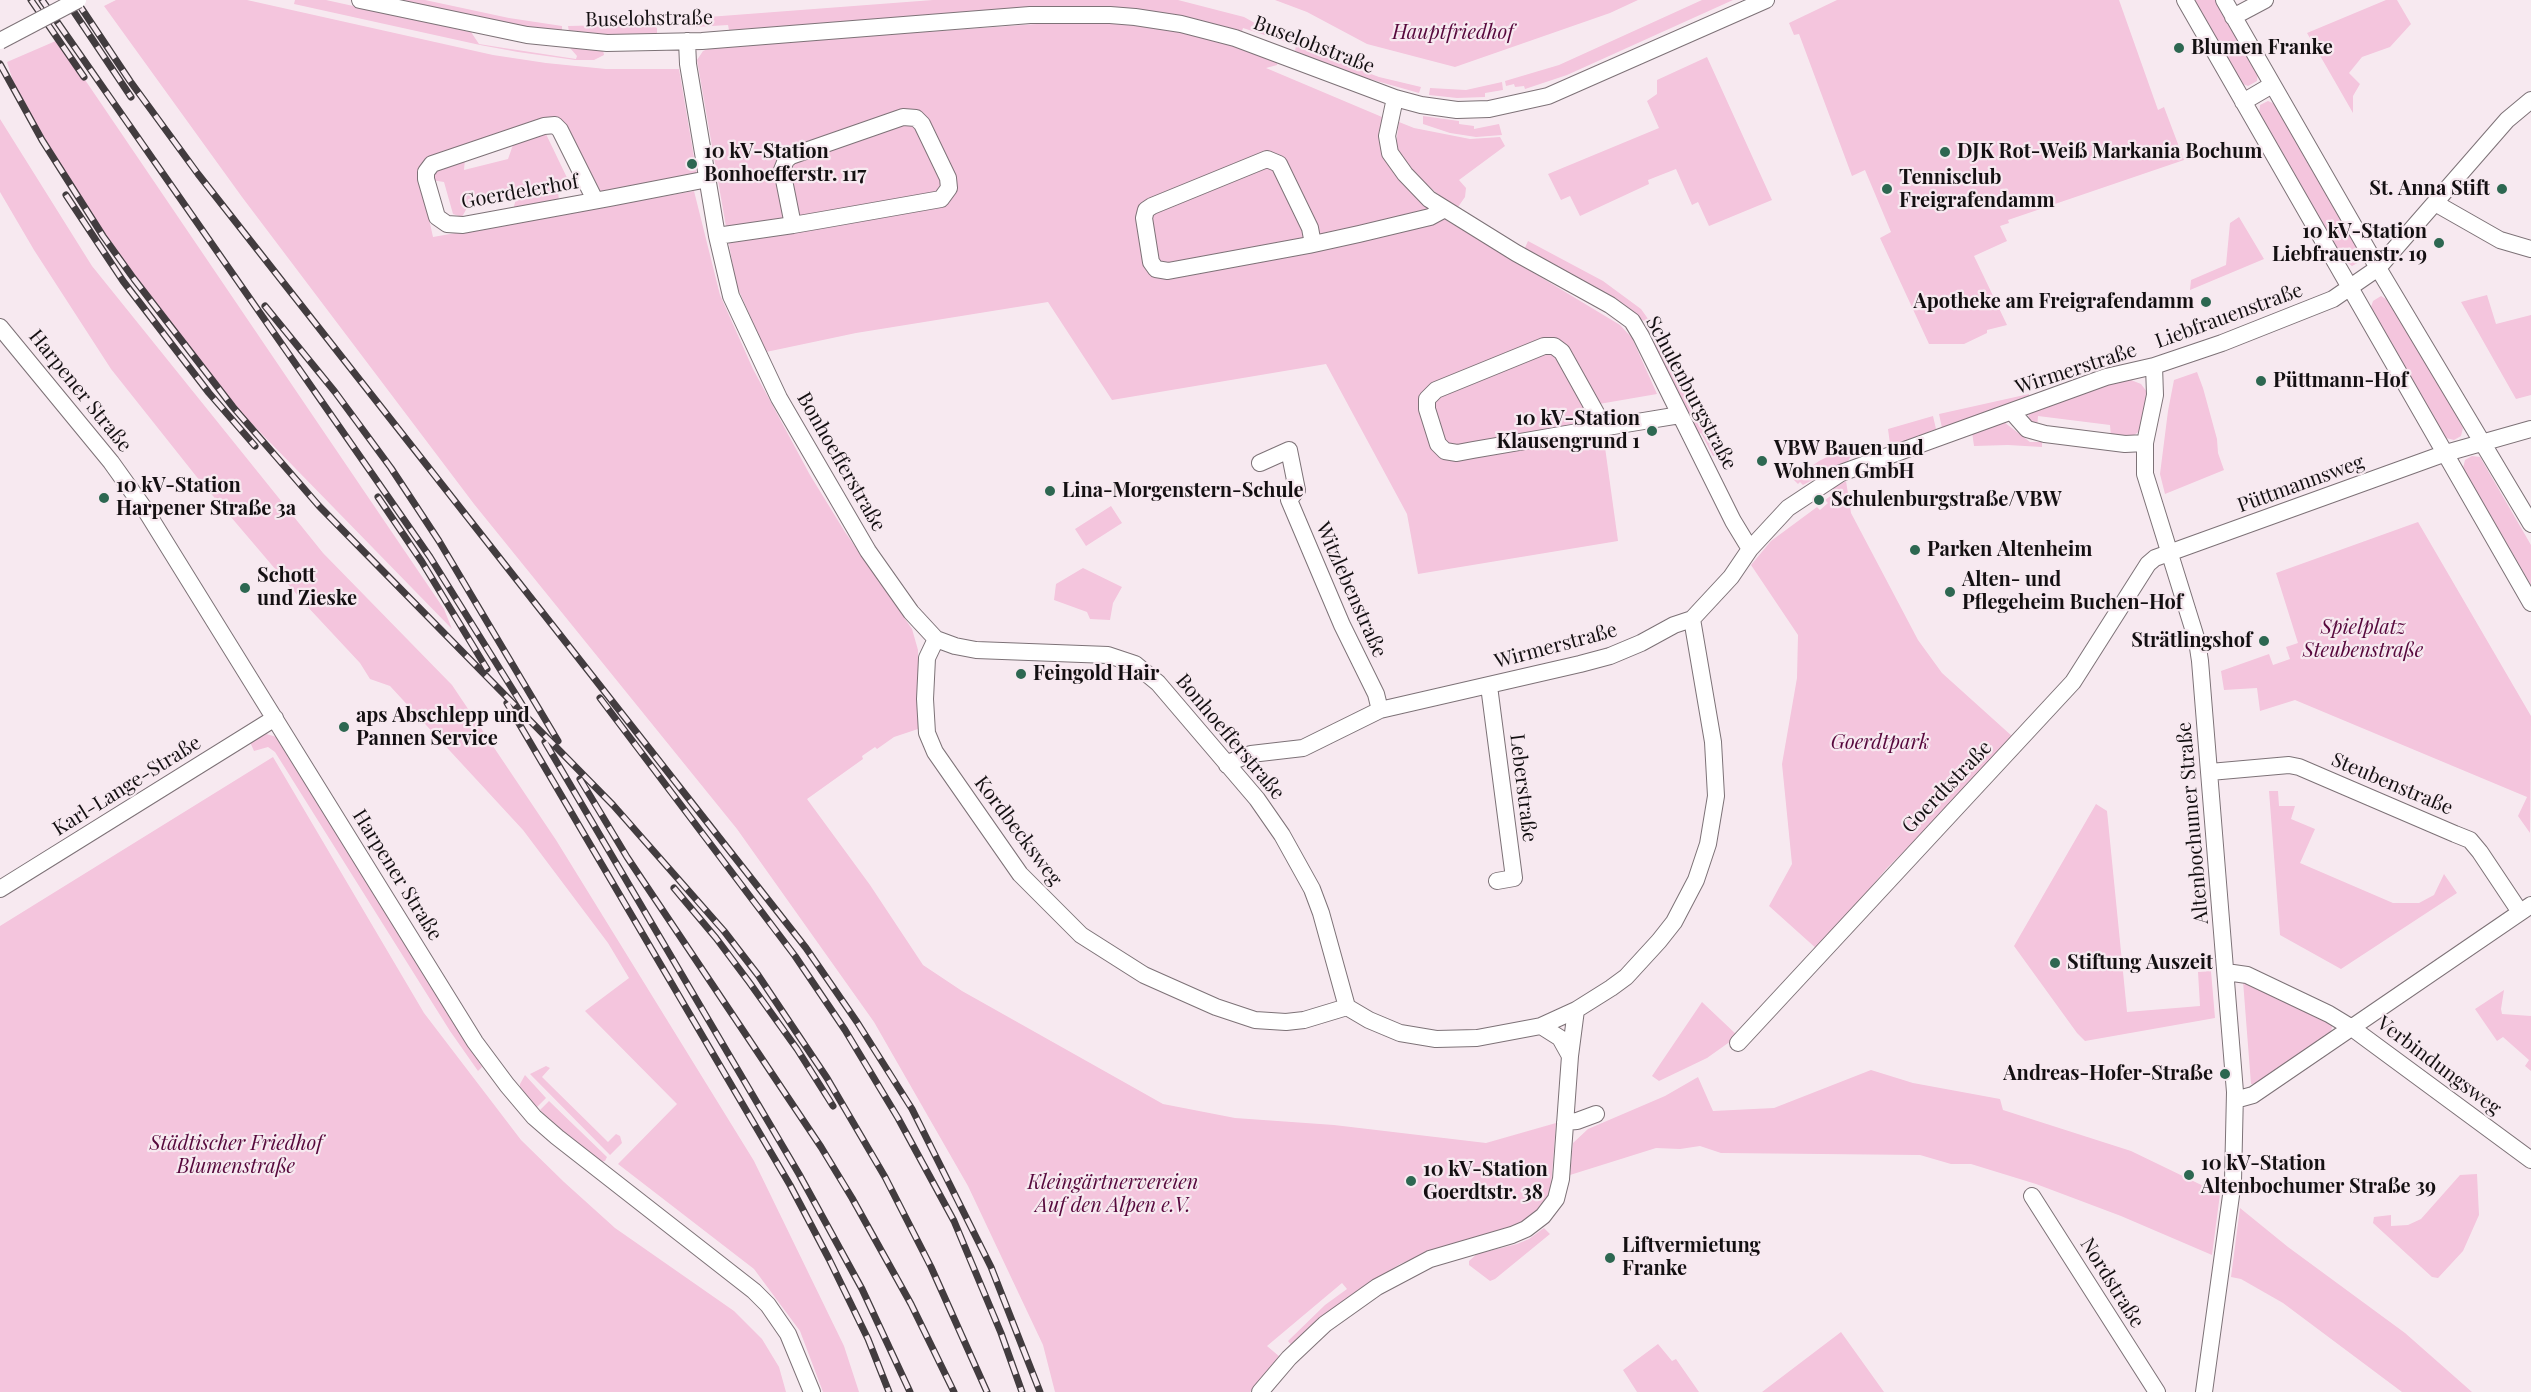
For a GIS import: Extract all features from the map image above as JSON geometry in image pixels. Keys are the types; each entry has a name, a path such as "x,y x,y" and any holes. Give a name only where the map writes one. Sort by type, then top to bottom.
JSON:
{"street":[{"path":"0,41 78,0"},
{"name":"Buselohstraße","path":"360,0 472,24 564,39 607,43 687,41 1030,15 1110,15 1181,24 1235,38 1395,98 1421,105 1457,110 1489,109 1548,96 1766,0"},
{"path":"2185,0 2531,603"},
{"path":"2224,0 2378,268 2531,524"},
{"path":"2233,16 2265,0"},
{"name":"Bonhoefferstraße","path":"687,41 688,64 717,236 731,296 779,398 868,551 911,612 936,639 976,650 1108,655 1127,660 1158,683 1257,799 1282,835 1312,889 1329,938 1347,1007"},
{"path":"2243,102 2272,85"},
{"name":"Schulenburgstraße","path":"1395,98 1387,136 1390,153 1429,199 1443,210 1610,305 1632,321 1733,521 1750,549"},
{"path":"2378,268 2507,120 2531,100"},
{"path":"717,236 793,225 941,199 949,188 948,178 922,124 916,118 903,117 791,156 786,160 782,170 793,225"},
{"name":"Goerdelerhof","path":"595,200 560,130 555,125 544,126 432,164 426,172 438,217 447,224 463,225 708,179"},
{"path":"1313,244 1310,228 1279,164 1267,159 1152,206 1146,210 1144,218 1151,262 1156,269 1168,271 1313,244 1430,217 1443,210"},
{"path":"2435,203 2500,240 2531,249"},
{"name":"Liebfrauenstraße","path":"2154,366 2289,318 2333,299 2378,268"},
{"name":"Harpener Straße","path":"0,327 111,462 147,511 475,1042 507,1085 532,1114 557,1137 701,1248 768,1305 788,1335 812,1392"},
{"path":"1601,428 1596,413 1562,352 1554,346 1544,346 1436,390 1427,399 1427,409 1438,444 1444,451 1457,453 1680,415"},
{"name":"Wirmerstraße","path":"1227,765 1251,754 1304,748 1380,710 1610,656 1641,644 1674,625 1692,619 1731,577 1750,549 1788,508 1841,473 2106,377 2154,366"},
{"name":"Altenbochumer Straße","path":"2154,366 2155,395 2145,443 2145,474 2197,641 2210,772 2235,1100 2235,1168 2204,1392"},
{"name":"Wirmerstraße","path":"2012,412 2027,429 2046,434 2125,444 2145,443"},
{"name":"Püttmannsweg","path":"2170,554 2446,453 2531,429"},
{"name":"Witzlebenstraße","path":"1260,463 1289,450 1297,490 1289,500 1342,625 1376,694 1380,710"},
{"name":"Goerdtstraße","path":"1738,1043 2073,682 2148,564 2155,558 2170,554"},
{"path":"1347,1007 1393,1031 1436,1039 1477,1038 1541,1026 1576,1010 1626,977 1659,941 1686,901 1708,844 1716,796 1716,766 1692,619"},
{"name":"Kordbecksweg","path":"936,639 927,658 925,699 927,733 935,752 1020,874 1081,935 1121,962 1155,980 1216,1007 1254,1020 1286,1022 1304,1020 1347,1007"},
{"name":"Leberstraße","path":"1489,686 1514,878 1497,881"},
{"name":"Karl-Lange-Straße","path":"0,889 275,718"},
{"name":"Steubenstraße","path":"2210,772 2289,765 2299,767 2470,840 2526,909"},
{"path":"2235,1100 2253,1095 2526,909"},
{"path":"2226,972 2247,975 2329,1014 2352,1028"},
{"path":"1260,1392 1289,1358 1325,1324 1377,1287 1430,1259 1512,1235 1534,1224 1556,1199 1562,1179 1570,1056 1576,1010"},
{"path":"1541,1026 1560,1038 1570,1056"},
{"name":"Verbindungsweg","path":"2352,1028 2531,1160"},
{"path":"1565,1122 1596,1114"},
{"name":"Nordstraße","path":"2032,1196 2157,1392"}],"green space":[{"name":"Kleingärtnervereien Auf den Alpen e.V.","path":"116,0 247,0 493,55 606,69 679,69 697,175 601,192 570,133 557,119 420,178 433,237 694,191 720,295 753,369 810,475 845,532 912,629 918,650 918,729 894,737 877,749 875,747 862,756 863,759 807,799 870,885 923,965 962,991 1163,1104 1235,1118 1334,1125 1486,1143 1556,1123 1551,1187 1546,1200 1537,1211 1520,1224 1442,1247 1400,1264 1352,1295 1292,1346 1288,1341 1325,1305 1347,1289 1342,1283 1267,1346 1280,1357 1250,1392 1055,1392 1043,1345 968,1186 874,1022 737,829 474,504 242,197 104,6"},
{"path":"295,0 326,0 471,32 479,44 576,59 577,56 570,48 603,50 604,55 594,60 575,60 518,52 480,45 294,4"},
{"path":"395,0 425,0 509,18 562,26 562,31 508,24"},
{"path":"933,0 1178,0 1244,17 1289,43 1243,28 1242,31 1178,16 1088,6 1042,7 729,30 728,25 696,27 695,18"},
{"name":"Hauptfriedhof","path":"1275,0 1638,0 1610,13 1455,67 1367,44 1307,12"},
{"path":"1702,0 1733,0 1567,75 1525,89 1524,86 1515,87 1514,84 1506,86 1505,81 1559,65"},
{"path":"1837,0 2119,0 2158,110 2164,107 2184,160 2008,220 2009,223 2000,226 2007,241 1974,256 2007,325 1987,330 1987,333 1964,344 1929,344 1880,238 1891,232 1865,170 1852,176 1799,34 1794,35 1789,23"},
{"path":"2192,0 2215,0 2258,73 2257,81 2248,86 2240,83"},
{"path":"2386,0 2397,0 2411,24 2390,47 2362,57 2349,73 2360,84 2353,96 2353,113 2307,33"},
{"path":"1065,22 1129,24 1175,31 1228,44 1278,61 1277,65 1266,68 1382,117 1380,141 1384,158 1394,174 1436,214 1620,325 1632,338 1657,394 1599,404 1618,541 1418,574 1407,514 1326,364 1112,400 1048,302 856,333 766,352 736,284 697,60 703,51 713,47"},
{"path":"652,24 657,28 657,34 612,35 569,32 568,26"},
{"path":"58,40 444,609 452,629 217,388 103,236 70,186 18,97 7,62"},
{"path":"1296,46 1379,77 1421,87 1419,93 1352,74 1295,51"},
{"path":"1707,57 1772,200 1709,226 1698,202 1692,205 1676,169 1648,180 1649,184 1580,216 1570,196 1561,200 1548,174 1659,128 1647,101 1657,94 1657,80"},
{"path":"1502,82 1503,90 1485,93 1485,97 1457,98 1429,95 1430,88 1466,90"},
{"path":"2268,101 2277,105 2362,249 2361,261 2352,266 2342,259 2259,115 2260,105"},
{"path":"1423,116 1459,121 1459,124 1474,126 1474,129 1499,124 1502,135 1476,137 1450,133 1423,124"},
{"path":"0,119 92,266 323,553 452,685 556,840 754,1161 844,1346 859,1392 823,1392 800,1331 754,1269 618,1164 677,1104 585,1011 629,978 608,943 523,830 390,686 370,679 360,663 305,604 196,476 111,369 34,250 0,192"},
{"path":"1399,122 1414,128 1470,139 1500,137 1505,146 1459,180 1466,188 1465,197 1456,210 1416,175 1400,156 1396,144"},
{"path":"545,132 571,186 558,191 559,201 513,210 517,195 469,204 462,217 453,214 444,182 431,180 434,172 465,159 464,170 508,159 514,142"},
{"path":"2239,217 2264,259 2190,290 2191,280 2226,265 2230,223"},
{"path":"1528,241 1603,281 1641,309 1651,323 1642,320 1524,250"},
{"path":"2487,295 2496,324 2531,315 2531,395 2516,399 2461,302"},
{"path":"2381,296 2393,303 2463,428 2461,436 2454,440 2446,438 2371,307 2373,301"},
{"path":"1657,335 1716,456 1713,456 1701,433 1697,435 1654,343"},
{"path":"2197,372 2224,470 2165,494 2160,474 2174,380"},
{"path":"2131,380 2141,384 2147,392 2140,431 2134,435 2111,437 2110,425 2038,416 2037,428 2027,422 2029,414 2035,410 2112,382"},
{"path":"2029,394 2029,397 1942,428 1939,414"},
{"path":"1933,416 1936,429 1893,446 1890,444 1888,429"},
{"path":"2004,422 2030,442 2042,442 2042,447 1974,446 1972,432"},
{"path":"1851,445 1852,454 1848,461 1803,485 1793,479 1819,461"},
{"path":"2472,456 2480,457 2531,545 2531,585 2463,468 2465,460"},
{"name":"Goerdtpark","path":"1846,481 1851,513 1918,640 1942,673 2013,737 1955,801 1887,868 1818,950 1769,906 1792,864 1782,764 1797,678 1798,635 1751,565 1771,541 1817,507 1820,510 1828,503 1825,500 1832,495 1833,488"},
{"path":"1111,506 1122,523 1086,546 1075,529"},
{"name":"Spielplatz Steubenstraße","path":"2418,522 2531,716 2530,833 2518,816 2527,797 2295,700 2260,711 2257,688 2224,690 2221,671 2269,654 2273,665 2290,659 2286,647 2298,643 2276,573"},
{"path":"1083,568 1122,587 1113,603 1110,620 1090,619 1087,612 1054,600 1056,584"},
{"path":"266,734 277,737 482,1067 478,1071 450,1031 275,752 268,747 254,751 250,742"},
{"name":"Städtischer Friedhof Blumenstraße","path":"273,757 424,1013 521,1140 615,1228 734,1311 762,1339 779,1367 786,1392 0,1392 0,926"},
{"path":"2269,791 2278,791 2279,806 2295,806 2291,819 2315,829 2300,863 2393,903 2419,903 2434,895 2444,874 2457,893 2341,969 2280,935"},
{"path":"2096,804 2107,811 2127,1012 2200,1006 2198,972 2211,971 2215,1018 2085,1041 2014,946"},
{"path":"2243,981 2331,1023 2332,1027 2331,1032 2255,1084 2251,1084"},
{"path":"2504,990 2502,1014 2531,1016 2531,1071 2525,1066 2529,1060 2503,1037 2497,1041 2475,1009"},
{"path":"1702,1002 1738,1036 1707,1058 1659,1081 1652,1076"},
{"path":"546,1066 550,1068 542,1077 608,1142 616,1134 620,1136 622,1143 610,1155 530,1074"},
{"path":"1871,1070 1913,1083 2000,1099 2003,1110 2131,1151 2220,1194 2212,1255 2121,1216 2036,1184 1971,1164 1951,1164 1920,1155 1721,1153 1700,1146 1680,1149 1656,1148 1570,1175 1573,1143 1588,1129 1665,1096 1698,1077 1713,1111 1774,1108"},
{"path":"525,1075 546,1098 537,1107 520,1088"},
{"path":"549,1101 607,1157 605,1161 601,1162 558,1128 540,1110"},
{"path":"2477,1174 2479,1215 2463,1251 2438,1278 2432,1277 2373,1223 2374,1217 2391,1215 2391,1226 2408,1225 2421,1219 2460,1175"},
{"path":"2240,1208 2288,1247 2405,1333 2472,1392 2402,1392 2283,1303 2241,1279 2231,1277"},
{"path":"1544,1228 1550,1234 1495,1279 1490,1281 1469,1265 1469,1261 1477,1254 1517,1244 1529,1239"},
{"path":"1841,1332 1884,1392 1762,1392"},
{"path":"1658,1344 1672,1361 1676,1359 1699,1392 1637,1392 1623,1370"}],"railway":[{"path":"31,0 84,77"},
{"path":"42,0 430,557 523,706"},
{"path":"66,0 131,97"},
{"path":"76,0 130,81 198,174 806,948 857,1022 912,1109 991,1267 1040,1392"},
{"path":"0,64 42,140 103,236 233,407 319,506 613,805 724,931 758,975 827,1078 885,1177 931,1267 987,1392"},
{"path":"66,195 123,281 209,393 255,446"},
{"path":"265,306 335,392 391,468 439,541 558,741"},
{"path":"378,497 422,562 487,669"},
{"path":"600,698 795,956 845,1030 898,1118 954,1221 1001,1333 1022,1392"},
{"path":"507,703 790,1185 868,1339 889,1392"},
{"path":"545,742 799,1174 862,1289 910,1392"},
{"path":"580,779 627,857 821,1147 911,1304 954,1392"},
{"path":"674,888 749,982 797,1049 833,1106"}],"place":[{"name":"Blumen Franke","path":"2179,48"},
{"name":"DJK Rot-Weiß Markania Bochum","path":"1945,152"},
{"name":"10 kV-Station Bonhoefferstr. 117","path":"692,164"},
{"name":"Tennisclub Freigrafendamm","path":"1887,189"},
{"name":"St. Anna Stift","path":"2502,189"},
{"name":"10 kV-Station Liebfrauenstr. 19","path":"2439,243"},
{"name":"Apotheke am Freigrafendamm","path":"2206,302"},
{"name":"Püttmann-Hof","path":"2261,381"},
{"name":"10 kV-Station Klausengrund 1","path":"1652,431"},
{"name":"VBW Bauen und Wohnen GmbH","path":"1762,461"},
{"name":"Lina-Morgenstern-Schule","path":"1050,491"},
{"name":"10 kV-Station Harpener Straße 3a","path":"104,498"},
{"name":"Schulenburgstraße/VBW","path":"1819,500"},
{"name":"Parken Altenheim","path":"1915,550"},
{"name":"Schott und Zieske","path":"245,588"},
{"name":"Alten- und Pflegeheim Buchen-Hof","path":"1950,592"},
{"name":"Strätlingshof","path":"2264,641"},
{"name":"Feingold Hair","path":"1021,674"},
{"name":"aps Abschlepp und Pannen Service","path":"344,727"},
{"name":"Stiftung Auszeit","path":"2055,963"},
{"name":"Andreas-Hofer-Straße","path":"2225,1074"},
{"name":"10 kV-Station Altenbochumer Straße 39","path":"2189,1175"},
{"name":"10 kV-Station Goerdtstr. 38","path":"1411,1181"},
{"name":"Liftvermietung Franke","path":"1610,1258"}]}
